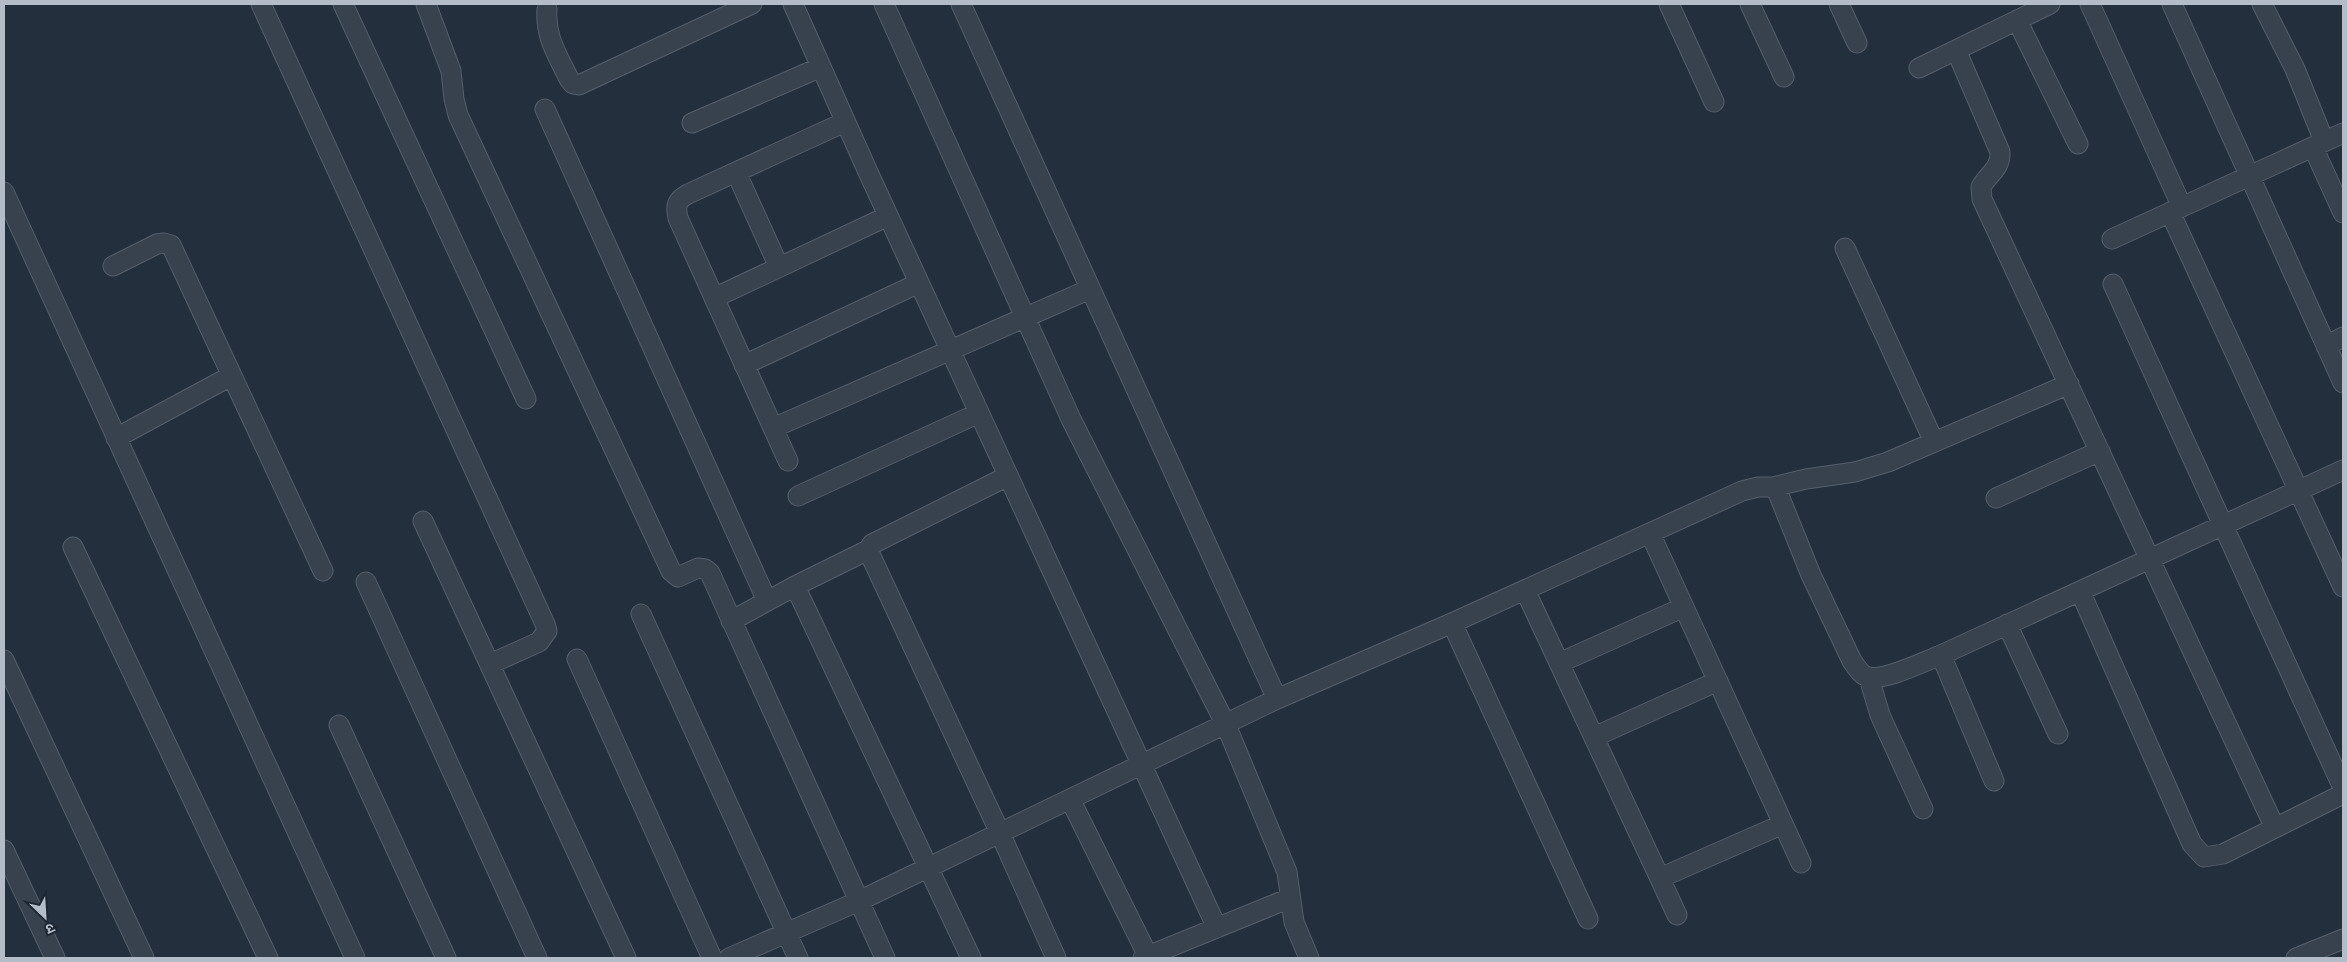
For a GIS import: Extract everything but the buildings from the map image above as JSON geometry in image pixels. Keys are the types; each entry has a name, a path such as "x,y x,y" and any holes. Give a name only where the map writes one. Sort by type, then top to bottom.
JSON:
{"street":[{"path":"261,4 545,624 547,631 539,642 490,664"},
{"path":"343,4 526,399"},
{"path":"426,4 451,71 458,116 671,571 678,577 698,568 705,569 710,573 885,958"},
{"path":"550,5 546,26 550,40 569,79 573,84 579,85 752,4"},
{"path":"793,4 888,216 1217,928"},
{"path":"884,4 1071,420 1226,725 1287,872 1294,922 1309,958"},
{"path":"961,4 1277,699"},
{"path":"1670,4 1714,102"},
{"path":"1750,4 1784,77"},
{"path":"1839,4 1857,43"},
{"path":"2090,4 2298,491 2343,587"},
{"path":"2172,4 2343,383"},
{"path":"2262,4 2294,70 2343,213"},
{"path":"1919,68 2018,20 2043,5"},
{"path":"2018,20 2078,144"},
{"path":"1956,50 2000,152 2000,161 1981,187 1982,199 2275,828"},
{"path":"692,123 821,67"},
{"path":"545,109 767,601"},
{"path":"788,461 675,208 679,199 688,194 845,122"},
{"path":"2112,239 2343,133"},
{"path":"736,172 779,267"},
{"path":"4,192 356,958"},
{"path":"714,298 888,216"},
{"path":"113,266 157,244 164,242 171,245 323,571"},
{"path":"1845,248 1934,442"},
{"path":"744,365 919,283"},
{"path":"2113,284 2343,788"},
{"path":"773,428 1090,289"},
{"path":"2326,346 2343,337"},
{"path":"116,438 231,376"},
{"path":"729,958 859,901 1277,699 1452,624 1742,490 1773,487 1806,479 1855,472 1888,462 2069,384"},
{"path":"798,496 979,412"},
{"path":"1996,498 2100,451"},
{"path":"1773,487 1783,500 1811,575 1852,661 1861,673 1869,678 1884,676 1941,655 2343,470"},
{"path":"731,621 795,586 868,550 872,544 1008,476"},
{"path":"423,521 626,958"},
{"path":"1650,532 1801,863"},
{"path":"73,547 268,958"},
{"path":"868,550 1056,958"},
{"path":"366,582 537,958"},
{"path":"795,586 971,958"},
{"path":"1525,590 1678,915"},
{"path":"2080,591 2192,844 2204,857 2223,854 2343,794"},
{"path":"1559,663 1684,607"},
{"path":"641,614 798,958"},
{"path":"1452,624 1588,919"},
{"path":"2007,624 2058,734"},
{"path":"1941,655 1994,781"},
{"path":"577,659 712,958"},
{"path":"4,660 144,958"},
{"path":"1869,678 1880,715 1924,809"},
{"path":"1594,737 1718,681"},
{"path":"339,725 446,958"},
{"path":"1070,799 1147,958 1290,898"},
{"path":"1660,878 1783,824"},
{"path":"4,850 55,958"},
{"path":"2296,958 2343,939"}]}
